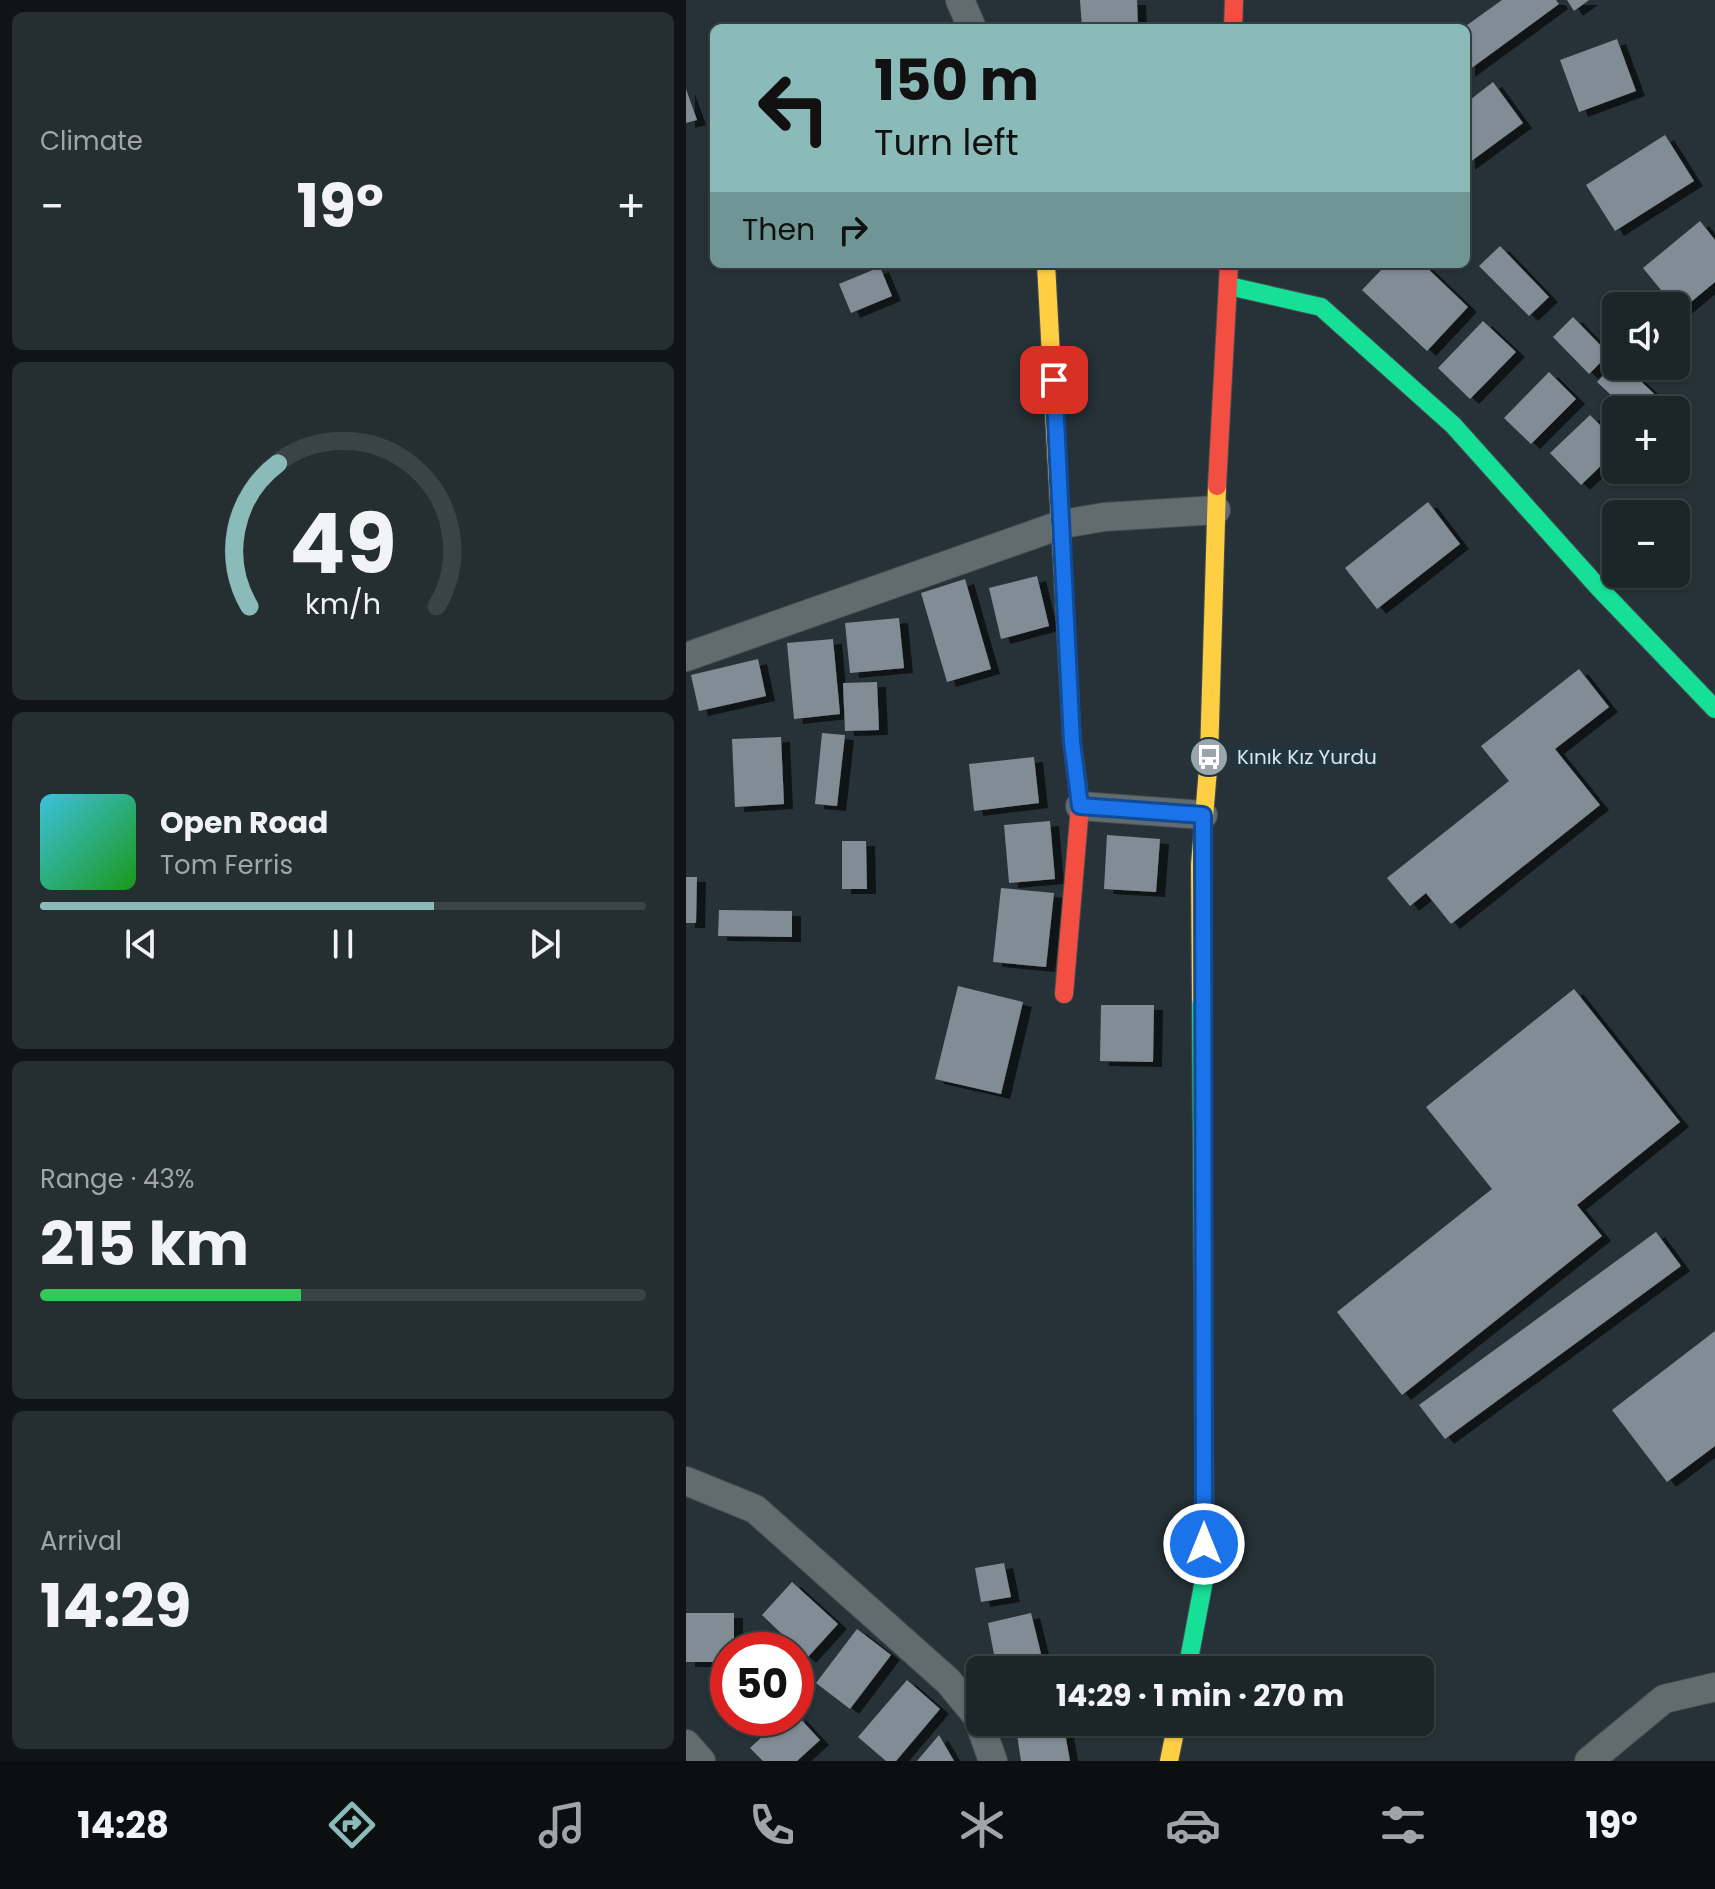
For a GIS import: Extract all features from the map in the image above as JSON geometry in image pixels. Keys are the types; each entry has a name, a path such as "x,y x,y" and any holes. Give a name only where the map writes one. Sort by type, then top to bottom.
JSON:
{"main road":[{"path":"1233,24 1234,0"},
{"path":"1046,268 1063,524 1072,742 1080,806 1064,994"},
{"path":"1190,1656 1205,1575 1203,815 1209,757 1216,510 1229,268"},
{"path":"1229,286 1321,307 1453,425 1599,588 1715,709"},
{"path":"1169,1761 1174,1736"}],"street":[{"path":"960,0 970,24"},
{"path":"686,657 1063,524 1104,517 1216,510"},
{"path":"1080,806 1203,815"},
{"path":"686,1481 755,1509 948,1681 977,1716 993,1761"},
{"path":"1589,1761 1664,1699 1715,1687"},
{"path":"686,1744 701,1761"}],"building":[{"path":"1080,0 1137,0 1138,24 1082,24"},
{"path":"1502,0 1556,0 1559,4 1470,69 1469,24"},
{"path":"1567,0 1589,0 1574,11"},
{"path":"1617,39 1636,91 1579,112 1560,60"},
{"path":"1493,82 1523,123 1470,162 1470,100"},
{"path":"686,89 697,120 686,123"},
{"path":"1665,135 1694,181 1615,231 1586,185"},
{"path":"1700,221 1715,240 1715,282 1690,303 1690,292 1663,292 1643,268"},
{"path":"1500,246 1549,297 1529,316 1479,266"},
{"path":"880,268 892,296 851,313 839,284"},
{"path":"1383,268 1427,268 1468,307 1427,351 1362,290"},
{"path":"1573,317 1602,347 1602,361 1589,374 1553,337"},
{"path":"1483,321 1516,352 1470,399 1438,368"},
{"path":"1549,372 1576,399 1531,444 1504,418"},
{"path":"1602,377 1602,380 1640,380 1656,396 1612,396 1597,382"},
{"path":"1590,415 1602,427 1602,465 1581,485 1550,453"},
{"path":"1428,502 1460,544 1377,609 1345,568"},
{"path":"1037,576 1049,626 1001,639 989,588"},
{"path":"965,579 991,669 947,682 921,593"},
{"path":"899,618 904,668 850,673 845,623"},
{"path":"833,639 840,714 794,719 787,643"},
{"path":"758,659 766,696 699,711 691,675"},
{"path":"1579,669 1609,707 1555,749 1600,805 1451,924 1426,893 1410,906 1387,878 1509,781 1481,746"},
{"path":"877,682 879,730 845,731 843,683"},
{"path":"822,733 845,735 837,806 815,804"},
{"path":"781,737 784,804 735,807 732,739"},
{"path":"1034,757 1039,803 974,811 969,764"},
{"path":"1050,821 1055,879 1009,883 1004,825"},
{"path":"1107,835 1160,839 1156,892 1104,889"},
{"path":"842,841 866,841 867,889 842,889"},
{"path":"686,877 697,877 696,923 686,923"},
{"path":"1001,888 1054,893 1046,967 993,962"},
{"path":"719,910 792,911 792,937 718,936"},
{"path":"958,986 1023,1002 1001,1094 935,1079"},
{"path":"1574,989 1680,1122 1577,1205 1602,1236 1402,1395 1337,1312 1492,1189 1426,1107"},
{"path":"1101,1005 1154,1005 1153,1062 1100,1061"},
{"path":"1656,1232 1681,1266 1445,1439 1419,1405"},
{"path":"1715,1331 1715,1446 1667,1482 1612,1410"},
{"path":"1004,1563 1011,1597 981,1602 975,1568"},
{"path":"792,1582 838,1624 814,1650 814,1632 780,1632 762,1615"},
{"path":"686,1613 734,1613 734,1632 710,1632 710,1662 686,1662"},
{"path":"1031,1613 1042,1656 994,1656 988,1623"},
{"path":"857,1629 891,1655 850,1709 816,1683"},
{"path":"907,1680 940,1709 896,1761 886,1761 858,1737"},
{"path":"814,1734 820,1740 797,1761 763,1761 750,1748 763,1736 814,1736"},
{"path":"939,1735 954,1761 917,1761"},
{"path":"1017,1736 1066,1736 1070,1761 1021,1761"}],"traffic: fast":[{"path":"1229,286 1321,307 1453,425 1599,588 1715,709"},
{"path":"1190,1656 1205,1575 1201,999"}],"traffic: slow":[{"path":"1046,268 1072,742 1078,787"},
{"path":"1201,999 1200,865 1209,757 1217,486"},
{"path":"1169,1761 1174,1736"}],"traffic: jam":[{"path":"1233,24 1234,0"},
{"path":"1217,486 1229,268"},
{"path":"1064,994 1080,806 1078,787"}],"place":[{"name":"Kınık Kız Yurdu","path":"1209,757"}],"route":[{"path":"1054,380 1072,742 1080,806 1203,815 1200,865 1204,1544"}]}
